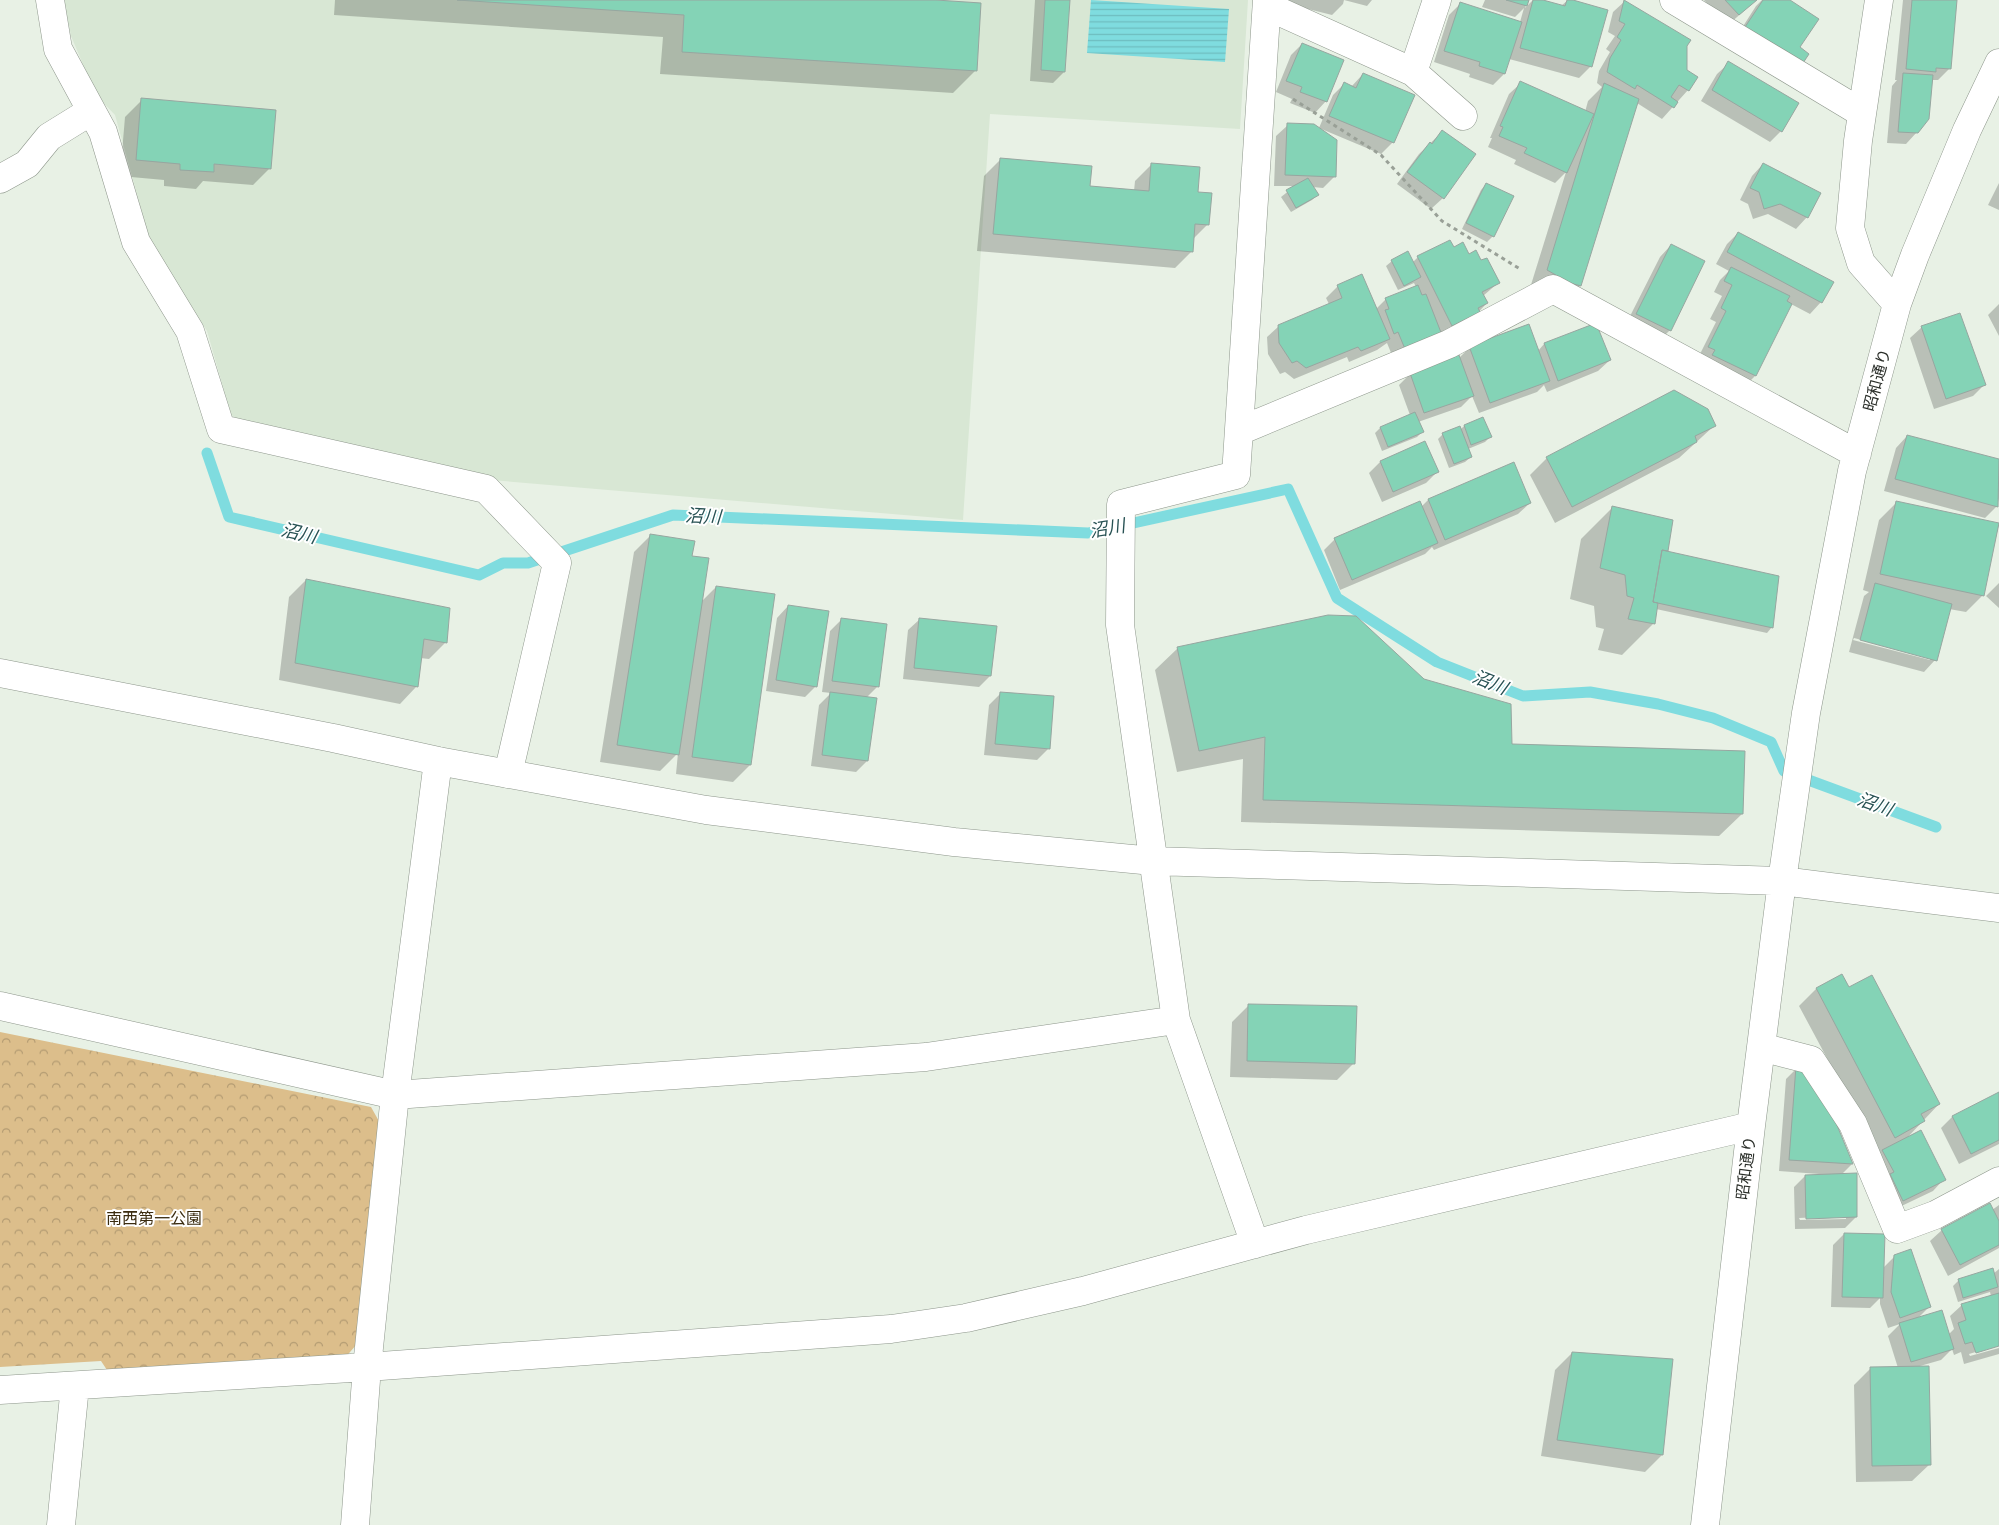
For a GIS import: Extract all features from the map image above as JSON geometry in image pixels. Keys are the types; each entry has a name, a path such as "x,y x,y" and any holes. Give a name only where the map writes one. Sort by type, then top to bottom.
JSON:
{"street":[{"path":"50,0 58,49 103,132 136,242 190,331 221,429 486,489 558,563 508,774"},
{"path":"1413,72 1438,0"},
{"path":"1674,0 1862,113"},
{"path":"1879,0 1862,113 1850,228 1861,263 1897,304"},
{"path":"1255,1244 1176,1020 1120,625 1121,504 1236,475 1267,3 1413,72 1463,116"},
{"name":"昭和通り","path":"1705,1525 1751,1126 1782,881 1806,713 1852,470 1897,304 1915,255 1968,130 1999,63"},
{"path":"0,179 27,164 49,137 91,111"},
{"path":"1239,431 1449,344 1553,290 1857,454"},
{"path":"0,672 324,736 438,761 706,810 954,842 1153,861 1782,881 1999,908"},
{"path":"355,1525 367,1367 396,1095 438,761"},
{"path":"0,1006 396,1095 926,1057 1176,1020"},
{"path":"1761,1048 1811,1060 1853,1124 1897,1229 1935,1215 1999,1181"},
{"path":"0,1390 367,1367 892,1329 966,1318 1083,1291 1306,1230 1751,1126"},
{"path":"61,1525 75,1386"}],"path":[{"path":"1263,80 1381,155 1442,221 1553,290"}],"shaded area":[{"path":"64,0 1248,0 1240,129 990,114 963,520 491,480 247,425 231,415 207,331 150,241 115,115 96,95 71,36"}],"green space":[{"name":"南西第一公園","path":"0,1032 371,1107 380,1123 363,1337 344,1359 109,1373 101,1361 0,1367"}],"water":[{"path":"1091,0 1229,9 1225,62 1087,53"}],"building":[{"path":"457,0 936,0 981,3 977,71 682,52 684,15"},
{"path":"1045,0 1070,0 1065,72 1041,70"},
{"path":"1506,0 1529,0 1527,6"},
{"path":"1533,0 1543,0 1565,6 1567,0 1573,0 1608,10 1592,67 1520,48"},
{"path":"1624,0 1691,40 1687,46 1687,70 1698,77 1689,91 1679,85 1671,97 1678,102 1674,108 1637,85 1635,89 1607,72 1610,58 1621,40 1617,37 1625,24 1619,21"},
{"path":"1725,0 1757,0 1739,15"},
{"path":"1763,0 1790,0 1819,19 1800,47 1809,54 1801,66 1743,30"},
{"path":"1912,0 1957,0 1951,69 1936,68 1936,72 1906,69"},
{"path":"1460,2 1522,22 1505,74 1479,66 1480,62 1444,51"},
{"path":"1302,43 1344,60 1327,102 1300,92 1302,87 1286,81"},
{"path":"1728,61 1799,103 1782,132 1712,90"},
{"path":"1363,73 1415,95 1394,143 1329,116 1344,82 1356,88"},
{"path":"1903,73 1933,75 1929,119 1918,133 1898,132"},
{"path":"1520,81 1594,114 1567,173 1524,153 1527,148 1499,136 1503,127 1500,126"},
{"path":"1604,83 1639,99 1581,286 1570,283 1547,270"},
{"path":"141,98 276,110 271,169 214,164 214,172 180,170 180,164 136,160"},
{"path":"1287,123 1314,124 1337,140 1336,177 1285,175"},
{"path":"1442,130 1476,154 1444,199 1407,172 1430,142 1432,144"},
{"path":"1000,158 1092,166 1090,186 1149,191 1151,163 1200,167 1198,192 1212,193 1209,225 1195,224 1193,252 993,234"},
{"path":"1763,163 1821,193 1808,218 1780,204 1764,209 1759,192 1750,188"},
{"path":"1308,178 1319,195 1296,208 1286,190"},
{"path":"1486,183 1514,196 1494,237 1466,223"},
{"path":"1738,232 1834,282 1822,303 1727,252"},
{"path":"1450,240 1454,247 1463,242 1469,254 1476,250 1481,260 1487,258 1500,283 1482,292 1488,303 1478,308 1480,312 1452,326 1417,256"},
{"path":"1671,244 1705,261 1671,331 1636,314"},
{"path":"1408,251 1421,277 1404,286 1391,260"},
{"path":"1731,267 1790,296 1787,301 1792,304 1756,376 1712,355 1715,350 1708,347 1726,311 1721,308 1732,285 1724,281"},
{"path":"1362,274 1390,339 1361,351 1358,347 1306,368 1297,361 1292,363 1279,343 1278,325 1342,298 1337,285"},
{"path":"1418,285 1422,295 1426,294 1442,335 1405,349 1398,332 1394,334 1385,310 1389,309 1385,298"},
{"path":"1960,313 1986,385 1946,399 1921,326"},
{"path":"1596,323 1611,360 1558,381 1544,343"},
{"path":"1529,324 1550,381 1490,403 1469,346"},
{"path":"1459,355 1474,396 1424,413 1410,373"},
{"path":"1674,390 1708,409 1716,426 1695,436 1697,442 1572,507 1546,457"},
{"path":"1415,412 1424,432 1388,447 1380,427"},
{"path":"1483,417 1492,437 1471,445 1464,425"},
{"path":"1460,426 1472,457 1454,464 1442,433"},
{"path":"1907,435 1999,459 1998,507 1895,479"},
{"path":"1425,441 1439,472 1393,492 1380,461"},
{"path":"1514,462 1531,503 1445,540 1428,499"},
{"path":"1420,501 1438,543 1352,580 1334,538"},
{"path":"1896,501 1999,523 1984,596 1880,574"},
{"path":"1612,506 1673,520 1668,551 1662,550 1653,602 1658,603 1655,624 1628,619 1634,598 1627,596 1625,575 1600,568"},
{"path":"650,534 695,541 692,556 709,558 679,755 617,745"},
{"path":"1662,550 1779,576 1773,628 1653,602"},
{"path":"306,579 450,608 447,643 424,639 418,687 295,663"},
{"path":"1875,583 1952,604 1937,661 1860,640"},
{"path":"716,586 775,594 751,765 692,757"},
{"path":"788,605 829,611 817,687 776,680"},
{"path":"1328,615 1356,616 1424,679 1511,704 1512,744 1745,751 1743,814 1263,800 1265,737 1199,751 1177,647"},
{"path":"841,618 887,624 879,687 832,681"},
{"path":"919,618 997,626 991,676 914,668"},
{"path":"830,692 877,698 868,761 822,755"},
{"path":"1000,692 1054,696 1050,749 995,744"},
{"path":"1842,974 1849,987 1872,975 1940,1104 1921,1114 1925,1121 1895,1138 1816,988"},
{"path":"1248,1004 1357,1006 1355,1064 1247,1061"},
{"path":"1796,1066 1807,1073 1834,1118 1853,1164 1789,1160"},
{"path":"1999,1092 1999,1140 1971,1154 1952,1116"},
{"path":"1921,1130 1946,1180 1903,1201 1890,1174 1894,1172 1882,1150"},
{"path":"1857,1173 1857,1217 1806,1219 1805,1175"},
{"path":"1990,1203 1999,1221 1999,1245 1960,1265 1941,1229"},
{"path":"1844,1233 1885,1234 1883,1298 1842,1297"},
{"path":"1911,1249 1931,1307 1900,1318 1891,1292 1894,1255"},
{"path":"1993,1268 1998,1287 1963,1298 1958,1279"},
{"path":"1999,1293 1999,1346 1976,1353 1972,1342 1965,1344 1958,1323 1966,1320 1961,1304"},
{"path":"1942,1310 1954,1349 1911,1362 1899,1323"},
{"path":"1572,1352 1673,1359 1663,1455 1557,1440"},
{"path":"1929,1366 1931,1465 1872,1466 1870,1367"}],"waterway":[{"name":"沼川","path":"207,453 229,517 479,575 503,563 528,563 673,515 1088,533 1288,489 1337,598 1437,662 1523,696 1590,692 1658,704 1713,718 1771,742 1784,771 1936,827"}]}
